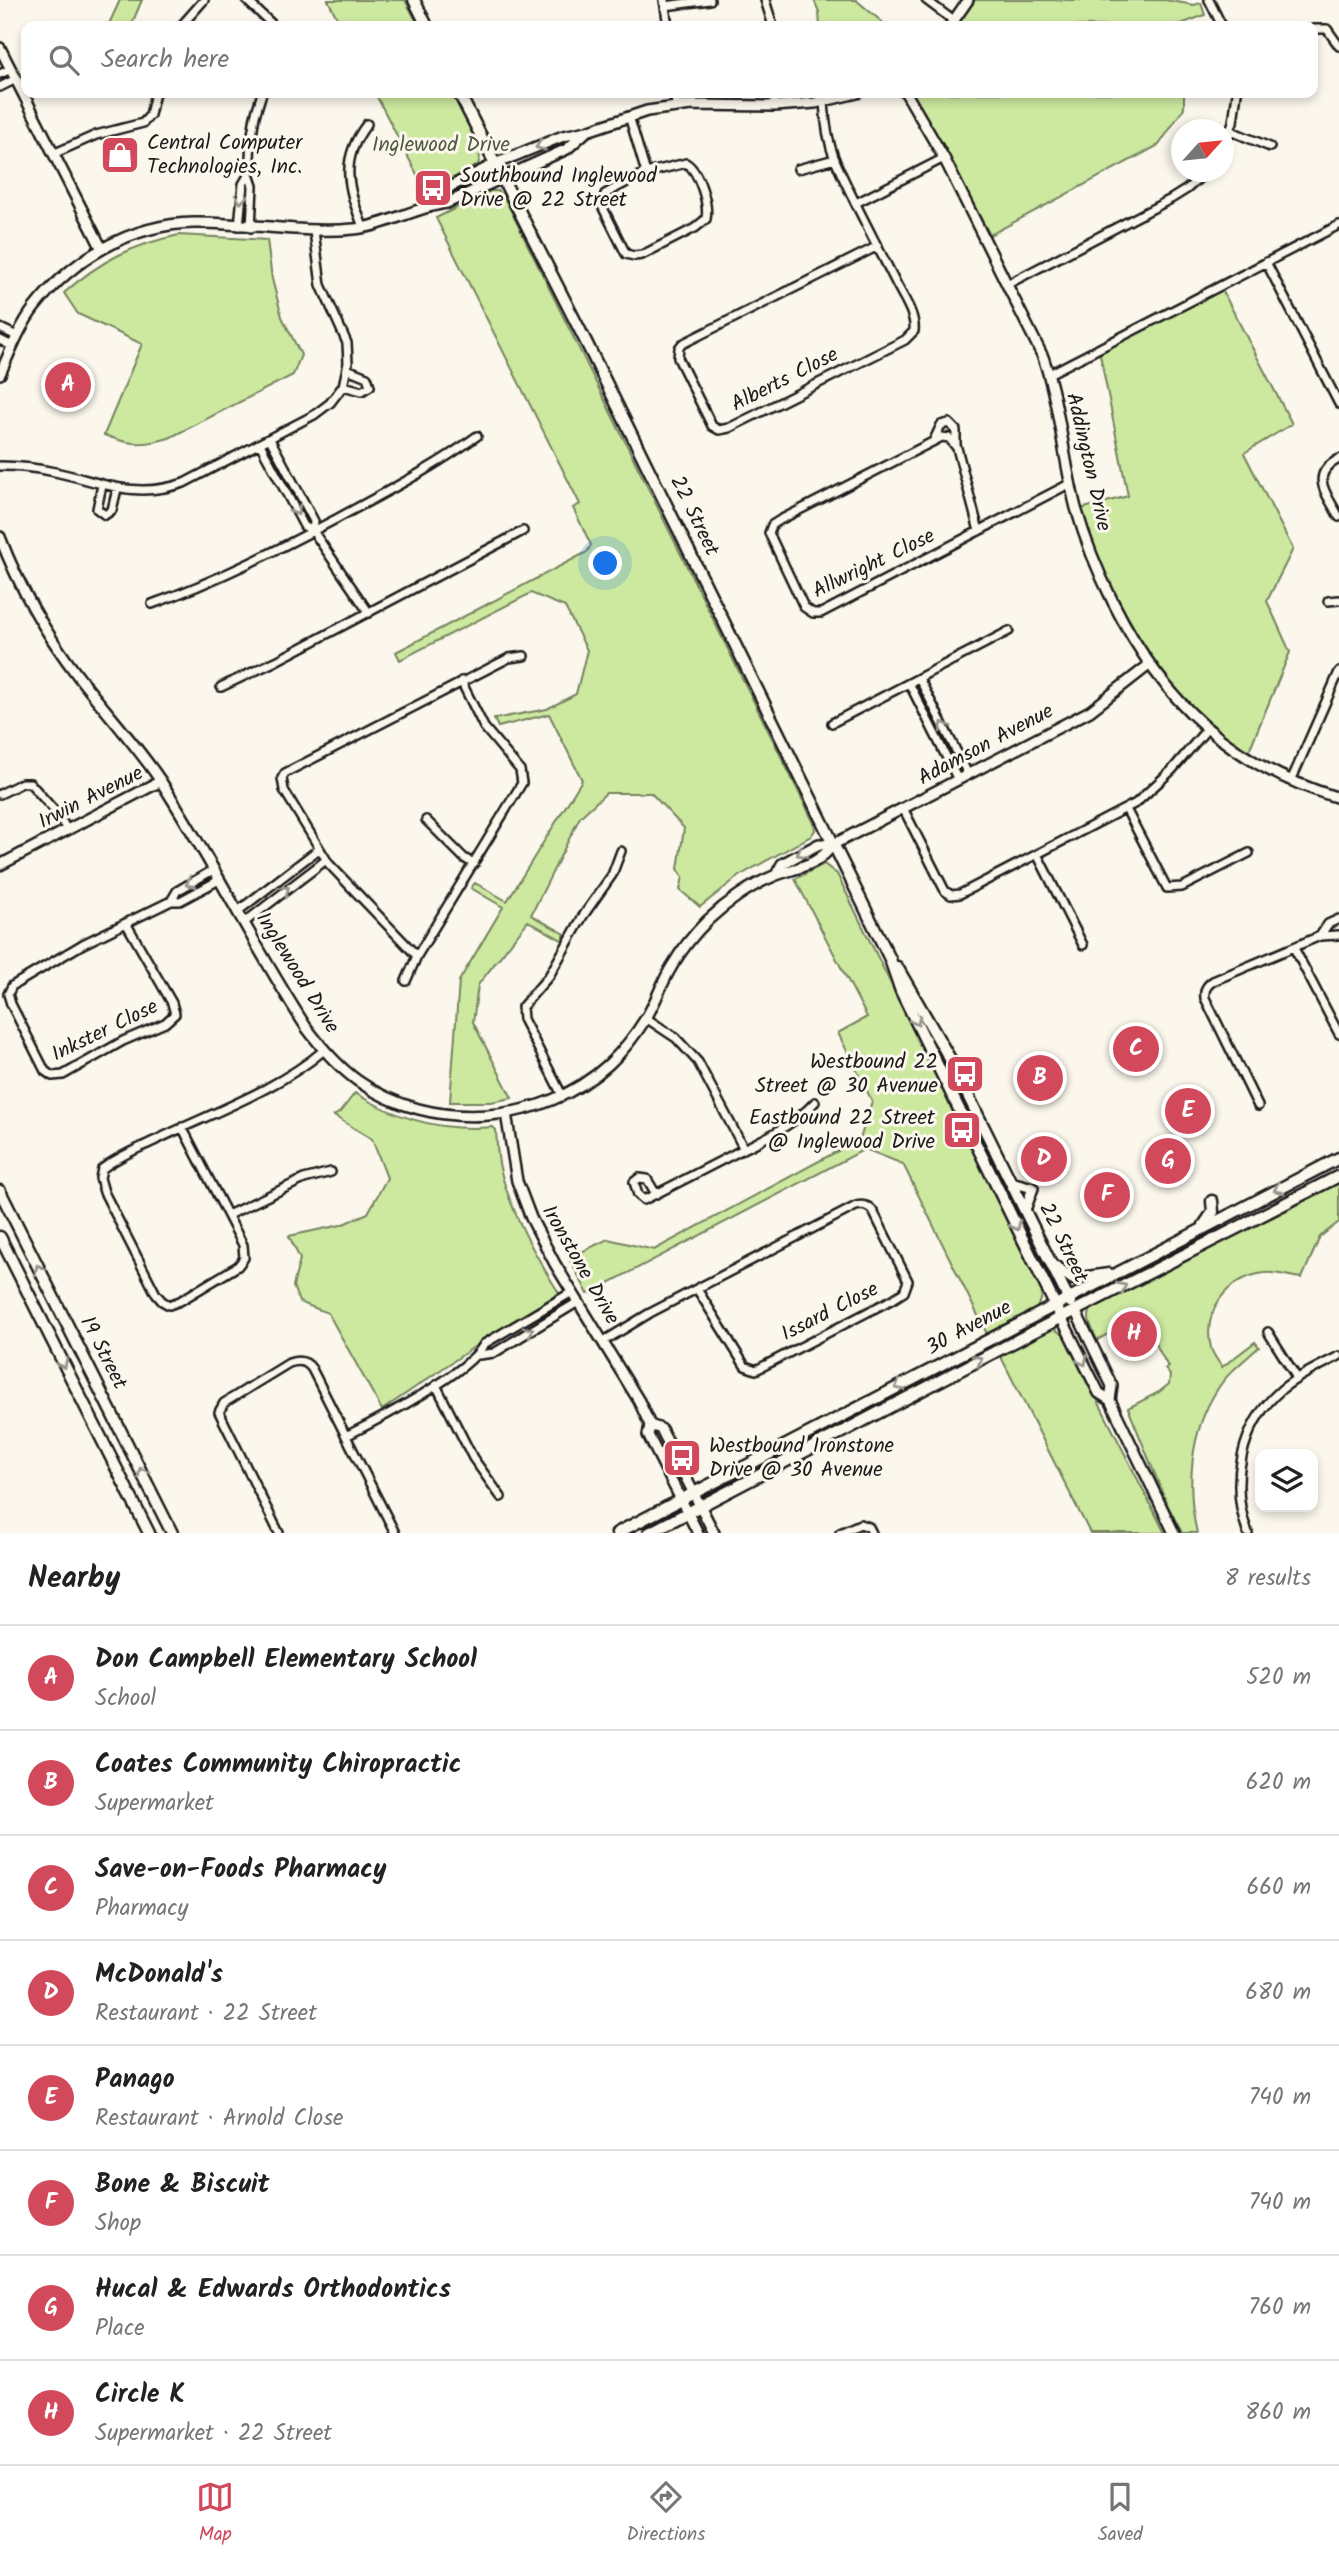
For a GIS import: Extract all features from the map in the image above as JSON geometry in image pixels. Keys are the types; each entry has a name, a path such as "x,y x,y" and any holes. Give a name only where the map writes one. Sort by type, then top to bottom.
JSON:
{"main road":[{"path":"414,0 424,21"},
{"name":"22 Street","path":"462,98 598,366 890,959 901,991 1061,1317"},
{"name":"22 Street","path":"890,959 905,979 950,1059 1075,1310"},
{"name":"30 Avenue","path":"617,1533 1339,1158"},
{"name":"30 Avenue","path":"649,1533 1061,1317 1339,1176"},
{"name":"19 Street","path":"0,1191 172,1533"},
{"path":"1200,1228 1213,1212 1212,1201 1221,1206 1241,1207"},
{"name":"19 Street","path":"0,1237 150,1533"},
{"path":"1048,1258 1064,1275 1073,1279 1124,1271"}],"street":[{"path":"185,21 204,0"},
{"path":"246,0 269,21"},
{"path":"667,21 665,3 710,0"},
{"path":"765,0 771,21"},
{"path":"926,0 949,21"},
{"path":"954,21 968,0"},
{"path":"1209,0 1220,21"},
{"path":"1318,29 1327,29 1339,47"},
{"path":"0,48 21,89"},
{"path":"0,74 11,69"},
{"path":"0,87 16,79"},
{"path":"25,98 102,249"},
{"path":"53,154 84,139 143,122 150,115 154,98"},
{"path":"251,228 251,141 260,98"},
{"path":"675,98 676,106"},
{"path":"774,98 774,106"},
{"path":"432,205 442,191 495,164 563,136 587,131 629,116 676,106 774,106 824,102 839,98"},
{"name":"Addington Drive","path":"909,98 944,158 1038,344 1049,374 1084,535 1134,642 1180,703 1207,729 1254,763 1291,781 1339,798"},
{"path":"1233,119 1236,98"},
{"name":"Alberts Close","path":"824,102 827,129 835,159 856,203 878,246 912,316 915,326 912,334 729,428 719,430 712,426 678,359 677,354 682,344 878,246"},
{"path":"629,116 646,173"},
{"path":"363,227 355,206 349,163 354,141 367,124"},
{"path":"0,374 17,335 34,308 52,288 78,264 102,249 144,231 162,226 196,223 314,231 363,227 432,205 447,203 567,149 587,131"},
{"path":"1234,132 1270,146"},
{"path":"856,203 944,158"},
{"path":"797,169 835,159"},
{"path":"680,164 690,165 696,176 707,215 704,222 695,228 634,256 624,251 604,211 602,201 612,188 646,173 680,164"},
{"path":"239,226 243,184 249,174"},
{"path":"1008,284 1171,199 1195,182"},
{"path":"1049,374 1339,225"},
{"path":"0,466 55,472 117,489 144,491 168,488 184,483 324,409 343,386 347,369 347,343 321,285 314,231"},
{"path":"1266,262 1339,404"},
{"path":"0,328 17,335"},
{"path":"0,340 12,346"},
{"path":"343,386 362,391 370,386 368,377 347,369"},
{"name":"Allwright Close","path":"979,531 956,445 956,430 949,423 941,425 934,440 775,523 769,529 771,540 804,607 817,613 979,531 1071,483"},
{"path":"152,604 218,579 313,531 431,469 477,436"},
{"path":"934,440 946,438 956,445"},
{"path":"270,439 314,521 313,531"},
{"path":"260,444 304,526 313,531 369,612"},
{"path":"1339,459 1328,465 1322,477 1325,491 1339,517"},
{"path":"284,489 293,484"},
{"path":"102,485 96,503 97,509 104,515 112,510 117,489"},
{"path":"221,687 523,531"},
{"name":"Inglewood Drive","path":"0,537 28,598 60,652 161,781 298,1015 324,1050 358,1081 403,1105 439,1114 506,1113 539,1105 591,1078 609,1064 646,1018 672,966 693,935 731,901 776,875 791,873 825,856 832,844"},
{"path":"1328,601 1339,600"},
{"path":"832,723 1009,631"},
{"path":"417,956 326,860 284,790 282,778 285,773 461,681 509,658 524,656"},
{"name":"Adamson Avenue","path":"832,844 1090,710 1149,665"},
{"path":"1291,781 1337,683 1339,671"},
{"path":"919,678 968,774"},
{"path":"406,981 417,956 521,786 520,770 484,727 461,681"},
{"path":"909,683 958,780"},
{"path":"903,808 940,884 951,895 960,894 1126,809 1156,787 1207,729"},
{"name":"Irwin Avenue","path":"0,865 161,781"},
{"path":"0,794 22,783 30,783 59,816 67,830"},
{"path":"1126,809 1161,881 1167,888 1182,887 1249,853"},
{"path":"426,820 474,864"},
{"path":"238,911 319,849"},
{"path":"562,1095 523,1019 522,1007 526,999 549,976 583,916 611,875 621,850"},
{"path":"1037,854 1083,945"},
{"path":"245,922 326,860"},
{"name":"Inkster Close","path":"171,901 177,891 213,870"},
{"name":"Inkster Close","path":"126,923 172,1003 174,1014 165,1023 123,1041 60,1077 52,1076 45,1071 11,1004 10,989 15,983 68,952 126,923 171,901 180,901 219,880"},
{"path":"1320,936 1328,924 1339,919"},
{"path":"1258,1106 1204,992 1213,981 1320,936 1339,934"},
{"path":"1294,948 1339,1034"},
{"path":"646,1018 676,1038 698,1062 744,1149"},
{"path":"182,1127 244,1249 241,1262 176,1303 169,1304 162,1301 104,1192 101,1172 106,1166 182,1127 297,1072 324,1050"},
{"path":"656,1194 789,1125 815,1102"},
{"name":"Ironstone Drive","path":"506,1113 514,1166 523,1199 543,1244 639,1401 650,1425 649,1435 698,1533"},
{"path":"228,1215 304,1179 331,1172"},
{"path":"1012,1182 1033,1188 1025,1210"},
{"name":"Issard Close","path":"604,1341 619,1330 697,1289 861,1205 870,1208 874,1213 908,1281 904,1292 756,1370 745,1366 697,1289"},
{"path":"346,1436 436,1385 479,1355 485,1344 572,1292"},
{"path":"479,1355 494,1353 578,1301"},
{"name":"22 Street","path":"1075,1310 1112,1387 1110,1400"},
{"name":"22 Street","path":"1061,1317 1099,1393 1110,1400 1174,1533"},
{"path":"1268,1332 1297,1378"},
{"path":"1248,1533 1238,1502 1240,1464 1246,1441 1267,1405 1297,1378 1339,1356"},
{"path":"279,1533 219,1412 221,1406 289,1363 300,1360 312,1369 395,1533"},
{"path":"436,1385 473,1458 501,1496"},
{"name":"Ironstone Drive","path":"650,1425 661,1429 714,1533"},
{"path":"840,1533 860,1524 869,1527 873,1533"}],"green space":[{"path":"120,0 142,0 133,21 110,21"},
{"path":"328,0 405,0 416,21 338,21"},
{"path":"814,0 856,0 881,21 820,21"},
{"path":"967,0 1165,0 1194,5 1201,3 1205,15 1189,21 951,21"},
{"name":"Inglewood Drive","path":"378,98 456,98 468,119 477,137 480,156 478,165 426,192"},
{"path":"914,98 1184,98 1184,108 1177,119 1171,119 1171,127 1159,145 990,235"},
{"path":"490,191 498,191 505,199 814,823 815,830 811,836 739,876 700,907 680,890 683,877 678,869 684,828 651,793 606,793 580,817 531,915 565,934 562,940 528,921 478,985 473,1022 512,1098 491,1102 450,1102 459,981 503,907 471,888 475,883 507,901 582,780 549,714 498,727 494,719 547,709 576,694 587,650 565,607 531,593 400,660 396,652 587,552 591,545 573,508 580,504 436,218"},
{"path":"179,235 267,240 272,279 282,317 301,355 293,375 169,438 143,443 121,441 104,435 142,344 78,314 64,293 117,256 131,249"},
{"path":"1220,286 1292,424 1244,453 1293,549 1267,601 1290,652 1246,758 1180,703 1121,618 1077,510 1128,496 1099,349"},
{"path":"824,864 837,874 1042,1292 1036,1309 987,1334 903,1164 865,1149 588,1294 569,1258 608,1239 654,1250 860,1139 872,1101 838,1033 867,1017 795,879"},
{"path":"355,1093 387,1110 421,1122 456,1127 493,1127 496,1130 500,1168 510,1201 533,1249 559,1293 490,1336 382,1410 328,1313 299,1302 293,1286 300,1259 289,1236 341,1225 368,1213 387,1178 372,1139 334,1116"},
{"path":"1339,1181 1339,1222 1320,1237 1302,1278 1278,1273 1251,1276 1229,1289 1214,1309 1209,1334 1214,1356 1222,1367 1255,1342 1259,1347 1226,1378 1208,1406 1196,1441 1191,1478 1197,1533 1182,1533 1167,1504 1128,1408 1169,1384 1170,1375 1165,1369 1168,1367 1141,1316 1097,1340 1090,1323 1090,1311 1092,1307"},
{"path":"1047,1329 1054,1329 1065,1336 1165,1533 1090,1533 1000,1355"}],"place":[{"name":"Central Computer Technologies, Inc.","path":"120,155"},
{"name":"Southbound Inglewood Drive @ 22 Street","path":"433,188"},
{"name":"Don Campbell Elementary School","path":"68,385"},
{"name":"Save-on-Foods Pharmacy","path":"1136,1049"},
{"name":"Westbound 22 Street @ 30 Avenue","path":"965,1074"},
{"name":"Coates Community Chiropractic","path":"1040,1078"},
{"name":"Panago","path":"1188,1111"},
{"name":"Eastbound 22 Street @ Inglewood Drive","path":"962,1130"},
{"name":"McDonald's","path":"1044,1159"},
{"name":"Hucal & Edwards Orthodontics","path":"1168,1161"},
{"name":"Bone & Biscuit","path":"1107,1195"},
{"name":"Circle K","path":"1134,1334"},
{"name":"Westbound Ironstone Drive @ 30 Avenue","path":"682,1458"}]}
